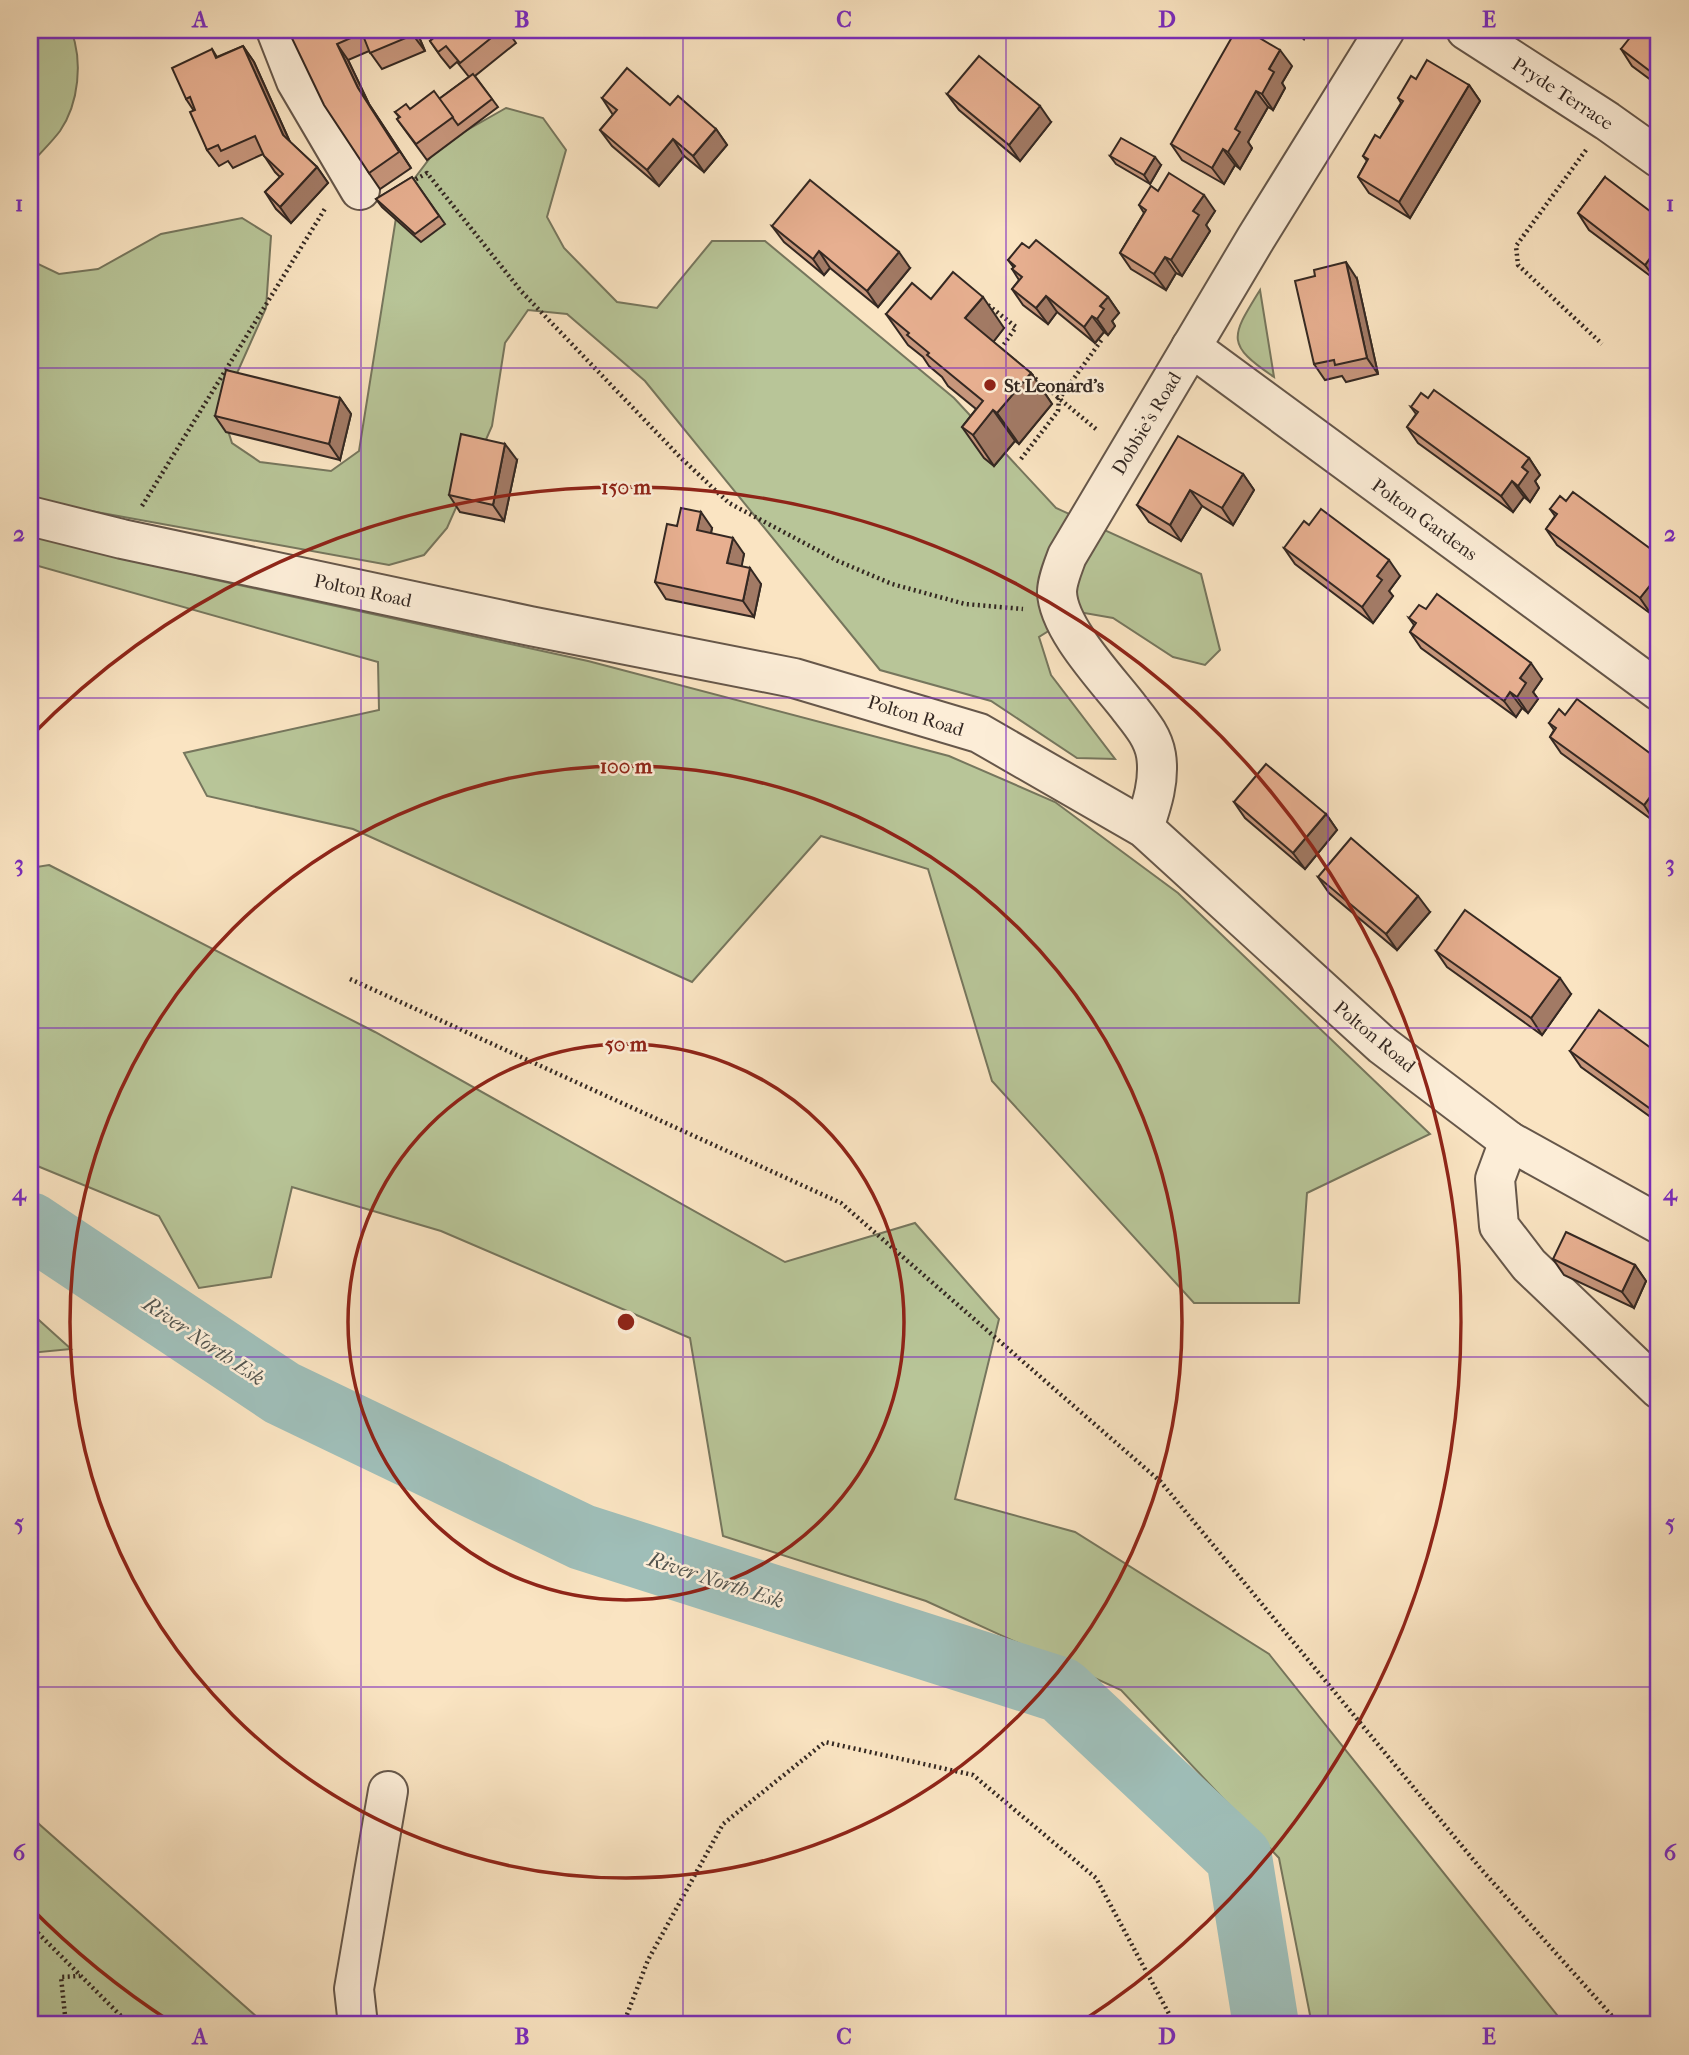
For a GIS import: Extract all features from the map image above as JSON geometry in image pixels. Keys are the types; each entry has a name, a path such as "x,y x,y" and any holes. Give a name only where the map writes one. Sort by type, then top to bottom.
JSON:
{"street":[{"path":"276,30 296,81 354,180"},
{"name":"Dobbie's Road","path":"1144,828 1156,789 1156,751 1147,729 1067,627 1057,592 1067,556 1385,30"},
{"name":"Pryde Terrace","path":"1466,30 1659,158"},
{"name":"Polton Gardens","path":"1191,347 1659,691"},
{"name":"Polton Road","path":"30,516 122,539 530,626 794,678 979,733 1144,828 1382,1045 1509,1141 1659,1224"},
{"path":"1509,1141 1495,1179 1499,1226 1529,1265 1659,1389"},
{"path":"358,2025 354,1989 387,1791"}],"path":[{"path":"1602,344 1518,265 1516,246 1607,121"},
{"path":"122,539 354,180 378,199 427,173 521,291 681,458 729,503 838,561 892,584 965,604 1062,612"},
{"path":"984,302 1016,327 999,349 1009,357"},
{"path":"1021,459 1058,411 1059,399 1102,338"},
{"path":"1029,374 1127,456"},
{"path":"350,979 841,1203 1161,1482 1481,1869 1620,2025"},
{"path":"623,2025 648,1960 723,1824 825,1742 973,1775 1096,1878 1175,2025"},
{"path":"30,1925 130,2025"},
{"path":"66,2025 61,1977 80,1976"}],"green space":[{"path":"30,30 71,30 78,68 75,95 66,120 60,131 30,165"},
{"path":"506,108 543,118 566,150 547,217 564,248 617,302 657,308 712,241 765,241 954,398 1056,508 1201,574 1220,650 1205,665 1173,657 1113,618 1079,612 1039,637 1051,675 1115,759 1077,758 991,701 880,670 645,381 567,314 528,310 505,343 492,426 447,528 424,555 389,565 30,500 30,260 59,274 98,269 161,234 242,218 271,236 266,308 221,409 232,443 260,462 331,471 359,451 399,199 439,146"},
{"path":"1260,290 1274,377 1247,356 1238,339 1243,319"},
{"path":"30,530 207,578 588,661 949,756 1055,802 1178,893 1430,1134 1307,1193 1299,1303 1194,1303 992,1081 928,869 821,836 692,982 353,829 207,796 184,753 379,710 378,662 35,565 30,567"},
{"path":"49,865 375,1032 785,1262 915,1223 999,1319 955,1499 1075,1532 1269,1654 1565,2025 1312,2025 1279,1858 1121,1690 926,1601 723,1536 690,1338 441,1231 292,1187 271,1277 199,1288 159,1216 30,1163 30,868"},
{"path":"30,1312 71,1349 30,1353"},
{"path":"30,1811 39,1824 266,2025 30,2025"}],"building":[{"path":"288,30 411,30 413,35 370,53 362,33 337,44 358,88 399,152 369,173 324,105"},
{"path":"433,30 501,30 460,63 446,46 438,52 430,41 437,35"},
{"path":"1236,30 1246,30 1280,50 1269,69 1274,72 1262,94 1256,91 1235,129 1240,132 1228,152 1223,149 1212,168 1171,144"},
{"path":"1636,30 1659,30 1659,78 1621,49"},
{"path":"243,46 283,135 317,167 280,207 265,192 283,174 264,156 255,136 221,151 218,145 207,150 190,112 195,110 190,97 186,99 172,68 212,49 216,58"},
{"path":"979,56 1040,106 1009,145 947,94"},
{"path":"1427,60 1469,85 1399,202 1358,177 1368,159 1363,156 1375,135 1380,138 1403,101 1398,98 1411,76 1416,79"},
{"path":"627,68 670,105 678,96 716,129 693,156 673,139 647,170 600,130 617,110 602,98"},
{"path":"473,74 492,99 458,125 439,99"},
{"path":"434,91 453,117 416,144 397,119 400,117 395,112 406,104 410,109"},
{"path":"1121,138 1155,157 1144,175 1110,156"},
{"path":"1169,173 1204,195 1193,211 1199,215 1171,260 1165,257 1154,274 1120,253 1146,210 1139,205 1151,186 1158,191"},
{"path":"412,177 439,216 415,234 376,199"},
{"path":"1605,177 1659,218 1659,246 1645,265 1578,213"},
{"path":"810,180 899,252 867,291 819,251 813,259 772,226"},
{"path":"1036,240 1108,297 1100,306 1104,309 1097,319 1092,316 1084,327 1046,296 1036,308 1012,289 1022,277 1012,269 1015,266 1008,260 1022,243 1029,248"},
{"path":"1346,262 1367,358 1335,365 1334,360 1314,364 1295,281 1315,276 1314,270"},
{"path":"953,272 983,297 965,318 1031,373 997,413 993,410 973,435 962,427 983,401 927,355 929,353 907,335 909,333 886,314 912,283 931,299"},
{"path":"226,370 340,398 329,444 215,416"},
{"path":"1434,390 1529,458 1522,467 1528,472 1518,486 1512,481 1501,496 1407,427 1418,412 1411,407 1421,393 1428,398"},
{"path":"461,434 505,444 493,505 449,495"},
{"path":"1178,436 1243,474 1222,508 1190,490 1170,525 1137,505"},
{"path":"1573,492 1659,555 1658,588 1652,583 1640,598 1546,529 1557,514 1550,509 1560,496 1566,501"},
{"path":"681,508 701,512 697,530 733,538 727,563 750,568 743,601 655,582 667,524 677,526"},
{"path":"1321,509 1389,560 1377,576 1382,580 1362,607 1284,548 1304,521 1309,525"},
{"path":"1437,594 1531,663 1520,678 1526,683 1517,697 1510,692 1504,701 1410,632 1416,623 1409,618 1419,605 1426,609"},
{"path":"1577,699 1659,760 1657,801 1650,797 1644,805 1550,737 1556,728 1549,723 1559,709 1565,715"},
{"path":"1266,764 1326,814 1293,853 1234,802"},
{"path":"1351,838 1418,896 1386,934 1318,877"},
{"path":"1465,910 1560,978 1531,1018 1436,951"},
{"path":"1599,1010 1659,1054 1659,1115 1570,1051"},
{"path":"1566,1232 1635,1265 1622,1292 1553,1259"}],"waterway":[{"name":"River North Esk","path":"30,1225 282,1393 582,1537 1061,1690 1239,1857 1266,2025"}],"place":[{"name":"St Leonard's","path":"990,385"}]}
